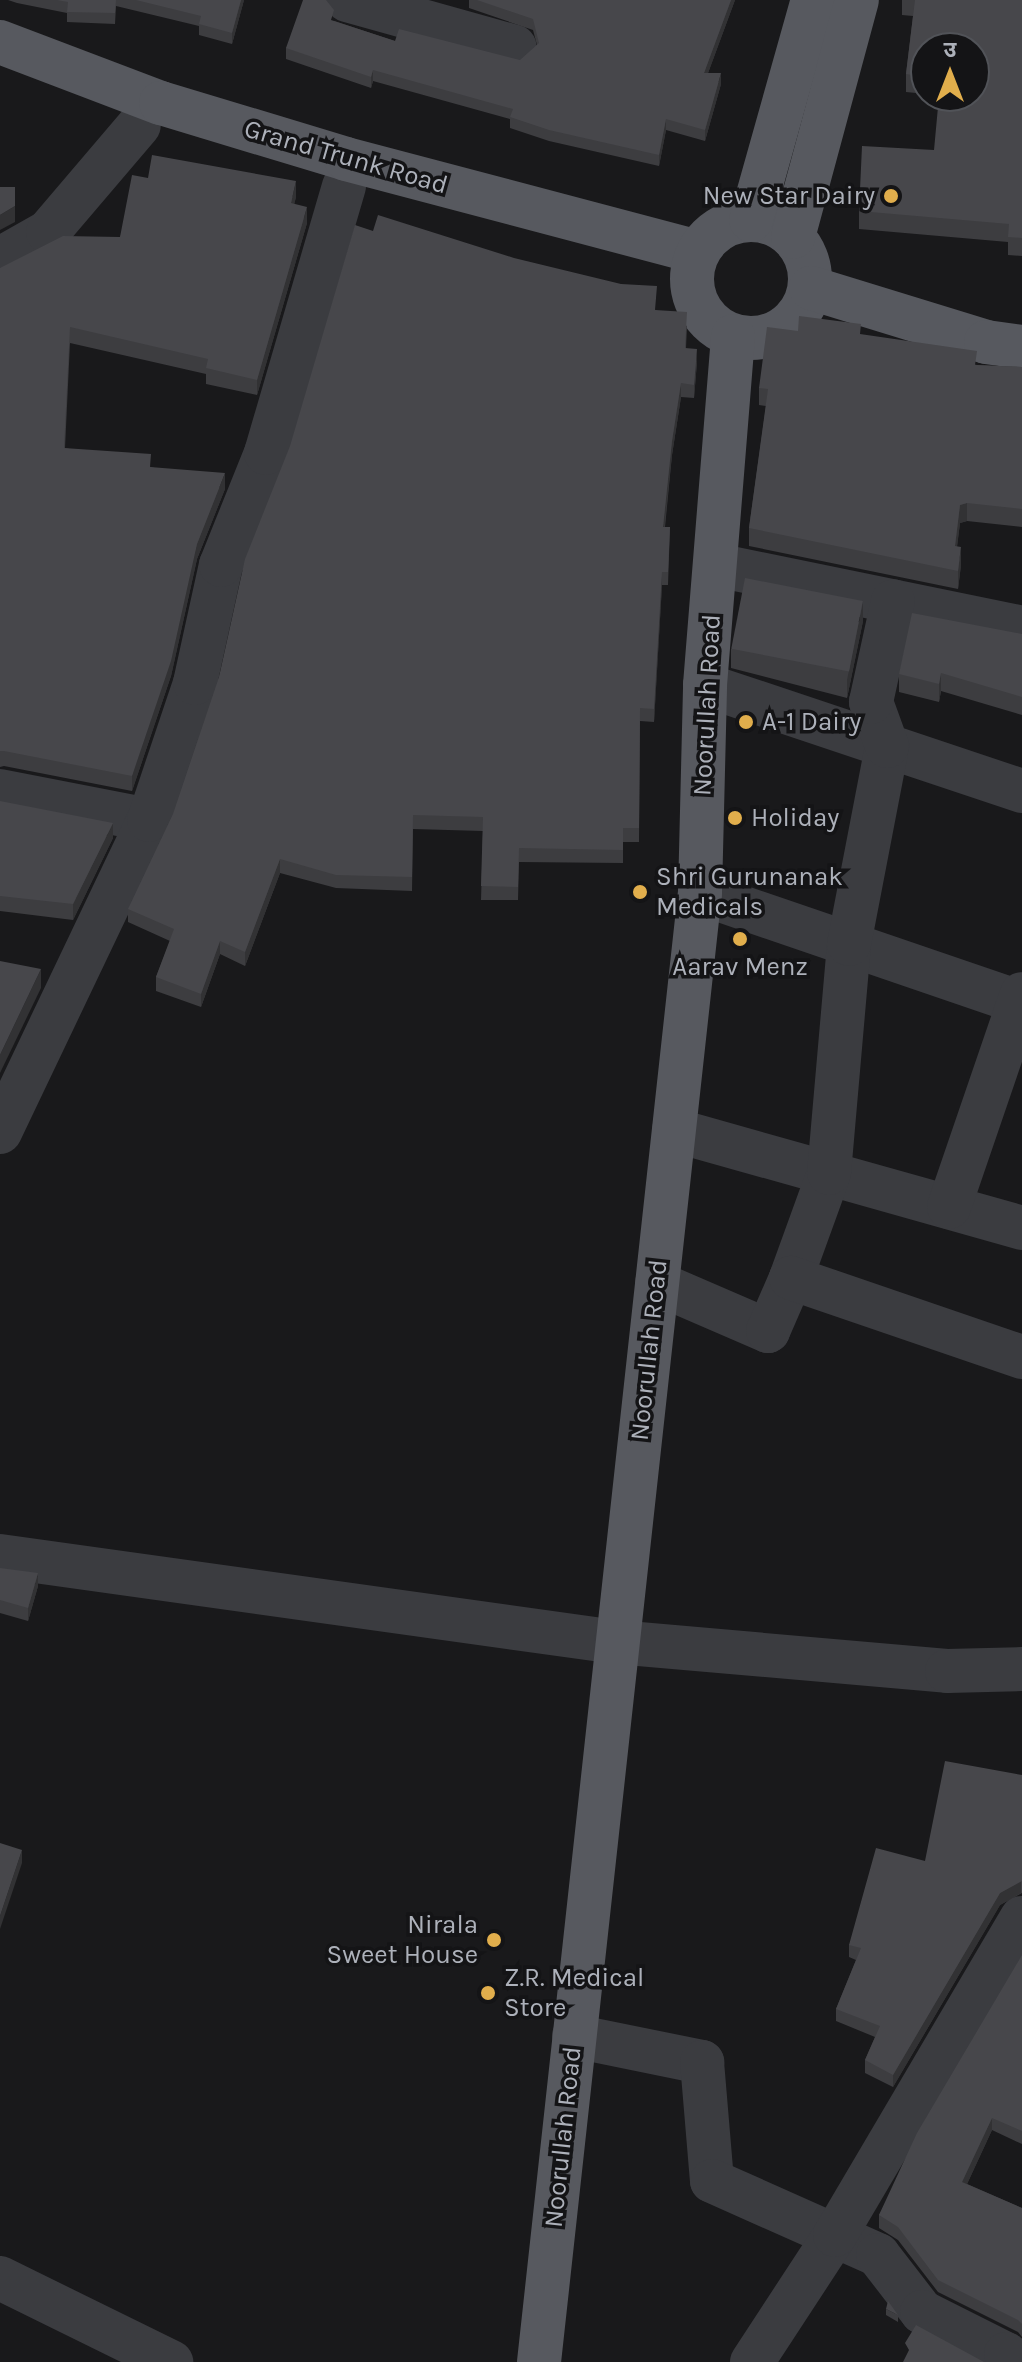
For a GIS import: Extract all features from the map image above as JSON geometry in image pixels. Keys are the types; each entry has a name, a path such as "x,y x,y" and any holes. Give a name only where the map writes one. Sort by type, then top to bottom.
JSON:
{"main road":[{"path":"751,220 813,0"},
{"path":"793,237 857,0"},
{"name":"Grand Trunk Road","path":"0,42 161,103 695,262"},
{"name":"Grand Trunk Road","path":"0,66 139,125 344,186 695,262"},
{"path":"751,220 767,221 793,237 804,252 811,288 791,324 753,339 733,336 700,312 695,262 720,228 751,220"},
{"path":"811,288 986,342 1022,347"},
{"name":"Noorullah Road","path":"539,2362 700,893 705,685 733,336"}],"street":[{"path":"347,0 515,47"},
{"path":"0,259 48,232 139,125"},
{"path":"0,1132 149,820 195,683 221,565 266,453 344,186"},
{"path":"716,565 1022,628"},
{"path":"657,1283 768,1331 829,1173 849,944 887,746 871,702 893,601"},
{"path":"705,685 1022,791"},
{"path":"0,791 149,820"},
{"path":"700,893 1021,1000 949,1207"},
{"path":"674,1130 1022,1228"},
{"path":"791,1278 1022,1357"},
{"path":"0,1556 616,1642 947,1671 1022,1669"},
{"path":"752,2362 835,2235 1022,1918"},
{"path":"574,2036 702,2062 712,2181 878,2255 922,2312 1006,2354 1009,2362"},
{"path":"0,2278 171,2362"}],"building":[{"path":"57,0 116,0 115,13 67,12 68,2"},
{"path":"136,0 241,0 232,33 199,24 201,16"},
{"path":"303,0 326,0 334,10 331,20 395,41 399,29 520,60 539,43 533,19 477,0 731,0 704,73 721,73 705,130 666,119 659,155 549,130 510,117 513,109 373,70 371,77 286,48"},
{"path":"915,0 1022,0 1022,238 1008,237 1009,224 859,211 862,146 934,150 938,112 990,112 990,32 911,32"},
{"path":"910,41 910,75 906,74"},
{"path":"152,155 296,181 291,203 307,207 257,380 206,368 208,359 70,327 64,448 151,454 150,467 225,473 197,544 171,661 132,776 0,751 0,268 63,236 120,237 132,175 148,178"},
{"path":"0,187 15,187 15,206 0,215"},
{"path":"378,215 514,258 621,284 657,286 655,310 687,312 685,348 697,349 694,385 681,383 672,441 663,527 670,527 668,572 662,572 654,709 640,708 639,828 623,828 623,850 519,848 518,887 481,886 483,817 413,815 412,877 336,875 280,859 245,952 220,941 201,994 156,977 174,929 128,909 173,814 219,677 245,559 290,446 355,225 373,231"},
{"path":"799,316 861,324 860,334 977,351 975,365 1022,367 1022,509 967,503 960,505 955,546 961,547 958,571 749,528 768,389 759,388 767,327 798,331"},
{"path":"745,578 863,601 849,672 731,649"},
{"path":"912,613 1022,634 1022,697 941,673 939,684 899,674"},
{"path":"0,801 113,823 73,904 0,896"},
{"path":"0,961 41,969 0,1055"},
{"path":"0,1568 38,1573 28,1608 0,1600"},
{"path":"945,1761 1022,1775 1022,1881 1000,1893 893,2075 865,2060 880,2026 836,2009 861,1948 849,1945 876,1848 925,1861"},
{"path":"0,1843 22,1850 0,1916"},
{"path":"1022,1955 1022,2131 992,2118 962,2182 1022,2208 1022,2324 938,2280 898,2227 879,2215 917,2133"},
{"path":"888,2301 898,2315 886,2309"},
{"path":"916,2325 984,2362 903,2362 909,2350 905,2343"}],"place":[{"name":"New Star Dairy","path":"891,196"},
{"name":"A-1 Dairy","path":"746,722"},
{"name":"Holiday","path":"735,818"},
{"name":"Shri Gurunanak Medicals","path":"640,892"},
{"name":"Aarav Menz","path":"740,939"},
{"name":"Nirala Sweet House","path":"494,1940"},
{"name":"Z.R. Medical Store","path":"488,1993"}]}
